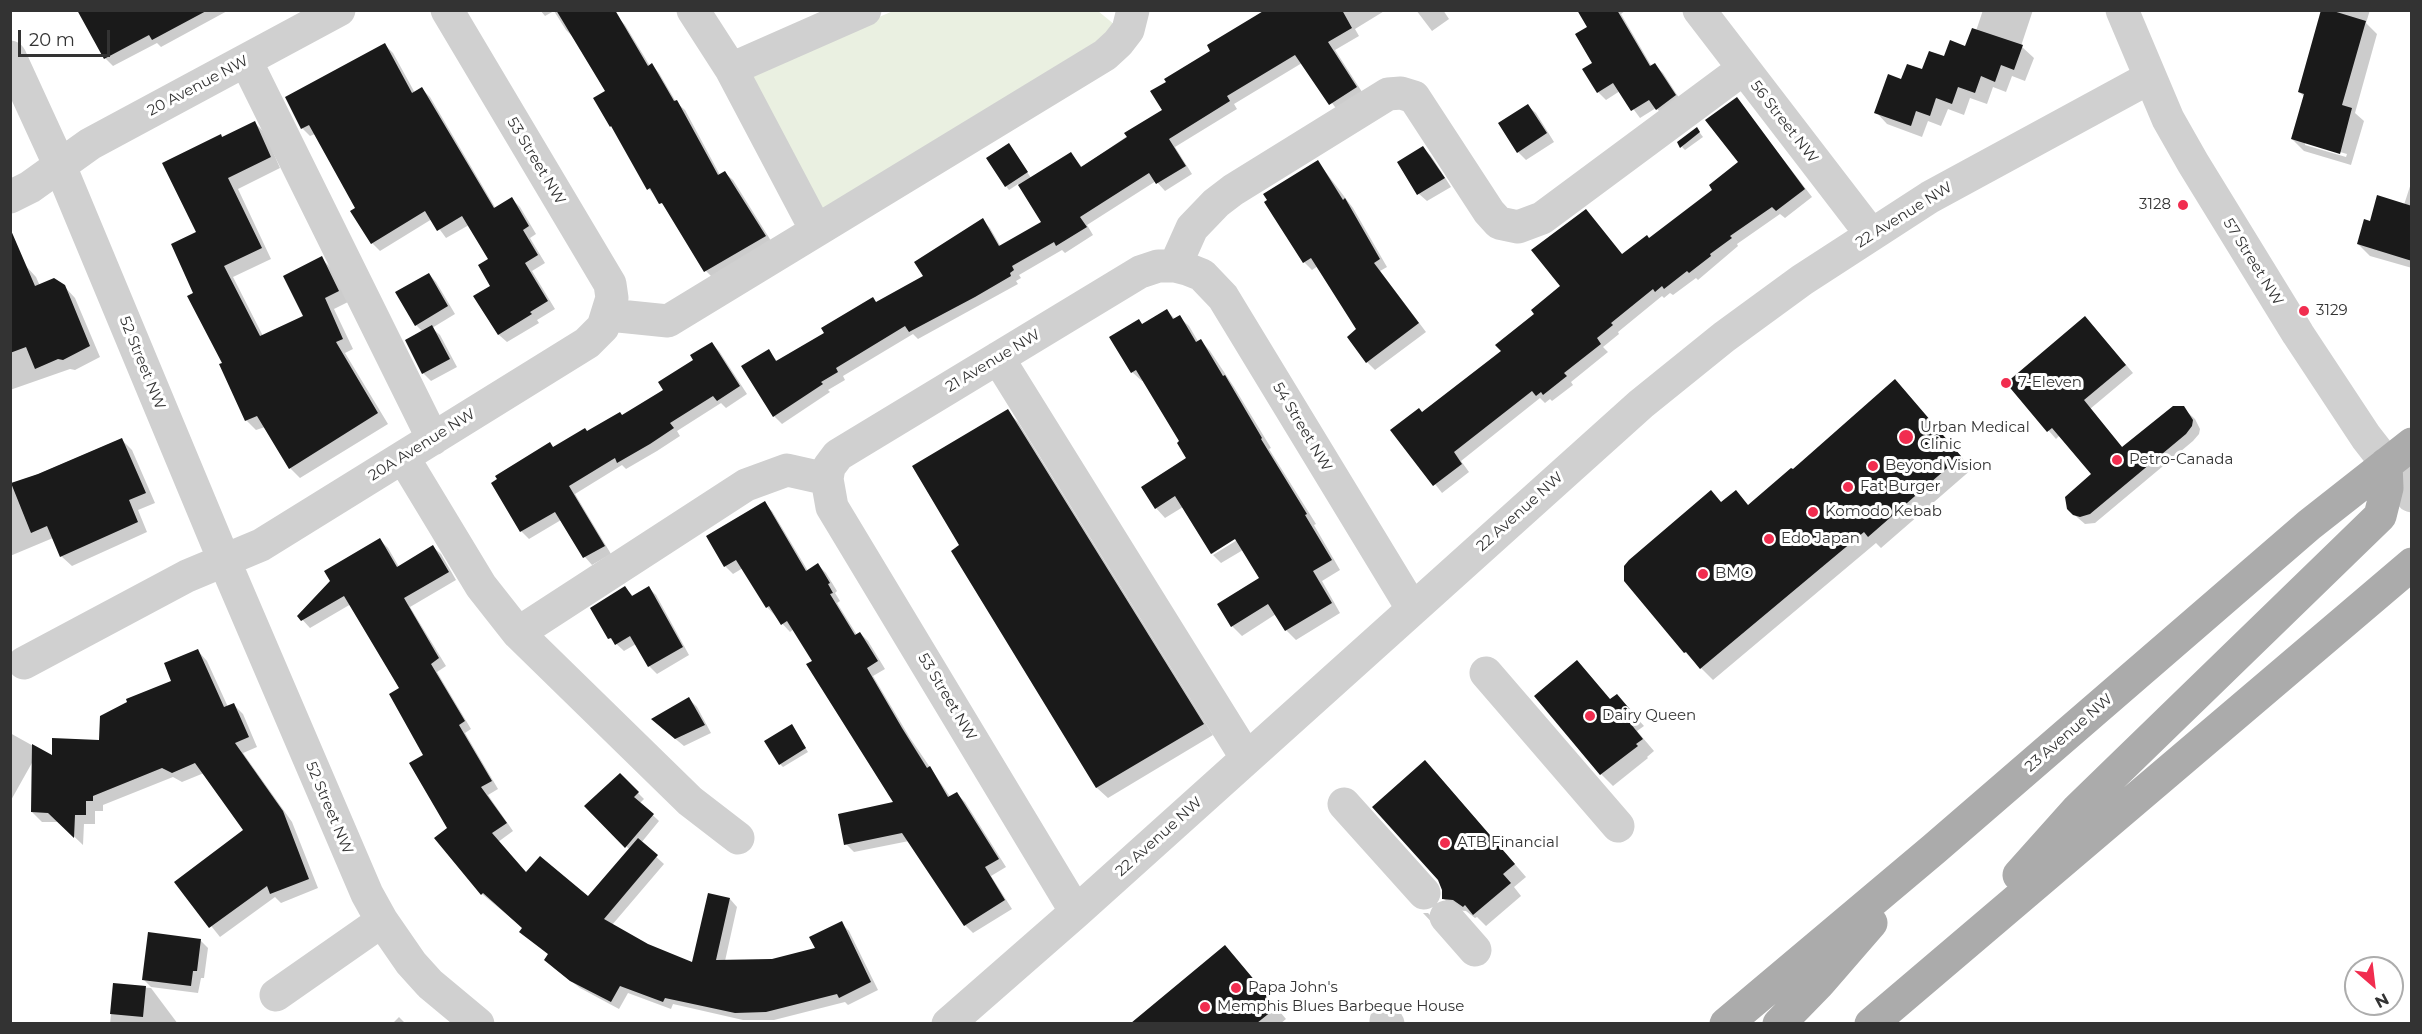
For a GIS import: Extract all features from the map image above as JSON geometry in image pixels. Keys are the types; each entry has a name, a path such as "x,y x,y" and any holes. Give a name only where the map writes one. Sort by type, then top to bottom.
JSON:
{"main road":[{"name":"23 Avenue NW","path":"1726,1023 1934,849 2300,533 2412,444"},
{"path":"1977,932 2027,864 2078,809 2380,516 2387,488 2386,464"},
{"path":"1884,1019 1977,932 2412,564"},
{"path":"1779,1023 1819,983 1934,849"}],"street":[{"name":"20 Avenue NW","path":"60,166 90,144 339,10"},
{"name":"53 Street NW","path":"447,10 605,274 612,298 609,315"},
{"path":"693,10 731,69 816,230"},
{"path":"731,69 865,10"},
{"path":"609,315 668,321 1105,55 1118,44 1128,30 1133,10"},
{"name":"56 Street NW","path":"1699,10 1871,234"},
{"name":"57 Street NW","path":"2122,10 2168,119 2230,225 2304,343 2386,464 2412,496"},
{"name":"52 Street NW","path":"10,57 60,166 353,865 382,921 411,963 430,984 478,1023"},
{"path":"246,61 433,439"},
{"path":"1175,266 1192,228 1216,203 1233,190 1388,94 1401,93 1414,97 1489,212 1499,223 1518,227 1542,218 1743,69"},
{"name":"22 Avenue NW","path":"948,1023 1076,912 1641,404 1724,337 1802,280 1871,234 1988,165 2149,78"},
{"path":"10,196 60,166"},
{"name":"21 Avenue NW","path":"827,479 829,467 844,451 1140,272 1158,266 1175,266"},
{"name":"54 Street NW","path":"1175,266 1202,275 1223,297 1412,608"},
{"name":"20A Avenue NW","path":"224,560 261,545 587,343 603,327 609,315"},
{"path":"998,358 1246,758"},
{"path":"403,458 482,586 518,633 690,801 738,838"},
{"path":"518,633 746,485 787,470 827,479"},
{"name":"53 Street NW","path":"827,479 832,507 1076,912"},
{"path":"24,663 187,576 224,560"},
{"path":"1486,673 1618,826"},
{"path":"1344,804 1424,893"},
{"path":"1446,917 1475,950"},
{"path":"276,995 382,921"}],"green space":[{"path":"893,11 1098,11 1115,25 1103,45 829,213 813,211 733,80"}],"building":[{"path":"77,10 208,10 152,40 149,35 104,59"},
{"path":"556,10 615,10 648,66 652,63 674,101 677,100 718,175 725,171 766,236 704,272 662,203 659,204 650,188 647,190 593,98 605,91"},
{"path":"1265,10 1342,10 1352,28 1328,42 1357,87 1329,105 1295,55 1227,96 1230,101 1169,139 1186,166 1156,184 1149,173 1080,217 1087,227 1056,246 1054,242 1012,266 1014,270 1010,273 1011,276 975,297 909,332 905,326 836,368 838,372 821,382 823,384 773,417 741,366 769,349 776,361 824,333 821,328 873,297 876,302 923,276 914,262 983,218 999,246 1041,222 1018,185 1071,152 1081,167 1127,137 1124,133 1162,110 1150,91 1166,82 1164,79 1210,51 1207,45"},
{"path":"1577,10 1617,10 1650,66 1655,63 1676,95 1656,110 1649,100 1631,111 1613,83 1597,93 1582,69 1592,63 1575,34 1587,27"},
{"path":"2321,10 2330,10 2366,21 2342,105 2352,108 2340,154 2291,139 2304,94 2298,92"},
{"path":"1972,28 2023,45 2014,70 2001,65 1995,82 1981,76 1975,93 1958,87 1952,104 1936,98 1930,116 1916,111 1911,126 1874,113 1888,74 1901,79 1907,64 1922,69 1929,51 1944,56 1950,40 1965,46"},
{"path":"385,43 412,93 422,87 494,208 512,197 529,226 523,230 538,255 525,263 548,301 498,335 473,296 490,286 478,265 488,259 462,216 437,231 425,211 371,244 350,211 355,208 309,125 301,129 285,97"},
{"path":"1737,97 1805,189 1776,211 1772,207 1730,236 1732,238 1689,273 1687,271 1664,289 1662,286 1655,292 1653,289 1611,323 1613,325 1597,338 1601,344 1564,373 1567,376 1543,395 1541,392 1536,396 1532,391 1454,452 1462,464 1433,486 1390,430 1419,408 1422,412 1501,351 1495,345 1534,314 1531,310 1560,286 1531,250 1586,209 1622,254 1647,235 1649,238 1712,190 1709,185 1738,162 1705,120"},
{"path":"1528,104 1547,133 1517,153 1498,123"},
{"path":"255,121 271,157 228,178 262,248 224,266 260,336 303,316 283,276 322,256 339,291 325,298 343,339 336,342 378,413 289,469 257,416 245,421 219,364 222,363 187,296 193,293 171,244 196,232 162,163 221,134 222,137"},
{"path":"1697,127 1700,132 1680,148 1677,142"},
{"path":"1009,143 1028,172 1005,187 986,158"},
{"path":"1423,146 1445,178 1417,195 1397,162"},
{"path":"1318,160 1343,200 1345,198 1380,259 1374,263 1419,323 1366,363 1347,337 1356,329 1311,258 1303,263 1264,202 1267,200 1263,194"},
{"path":"2377,195 2412,206 2412,261 2357,244 2364,219 2370,221"},
{"path":"10,228 35,286 54,278 65,285 90,346 63,360 58,359 35,369 26,347 10,353"},
{"path":"429,273 448,306 415,326 395,292"},
{"path":"1167,309 1173,319 1180,315 1196,342 1201,339 1223,376 1225,375 1332,560 1313,571 1332,603 1285,631 1268,604 1231,627 1217,604 1259,578 1235,539 1211,554 1175,496 1155,509 1141,487 1186,458 1177,443 1179,441 1136,370 1131,373 1109,337 1139,319 1142,324"},
{"path":"2085,316 2126,365 2084,400 2122,447 2173,406 2184,406 2193,420 2186,434 2090,514 2080,517 2073,515 2067,509 2065,497 2091,474 2052,428 2047,432 2006,383"},
{"path":"432,325 450,359 422,374 405,340"},
{"path":"712,342 740,386 717,401 713,396 670,423 674,428 650,444 617,463 615,458 569,486 605,546 583,558 555,512 520,532 491,483 497,479 495,476 550,442 553,447 585,428 587,431 620,412 622,415 663,390 658,382 693,360 690,355"},
{"path":"1895,379 1961,456 1868,537 1864,532 1700,669 1624,581 1624,566 1711,490 1721,502 1736,490 1748,505 1791,468 1793,469"},
{"path":"1008,409 1204,724 1096,788 951,551 959,545 912,466"},
{"path":"122,438 146,493 129,500 138,522 60,557 47,526 31,533 11,483 38,474"},
{"path":"765,501 806,571 818,563 830,583 828,584 833,593 830,594 855,635 860,632 878,661 867,668 927,768 930,766 948,797 957,792 999,859 985,867 1005,900 964,926 902,833 844,845 838,814 893,802 806,664 812,661 787,621 781,625 769,606 766,608 736,560 724,567 706,536"},
{"path":"380,538 397,567 433,545 449,572 404,598 439,658 431,664 465,721 459,725 492,781 481,787 507,823 492,833 526,872 540,856 588,896 638,838 658,855 604,919 648,944 692,962 708,893 730,898 716,960 772,959 815,948 809,937 842,921 871,982 839,998 837,994 766,1012 735,1013 665,998 663,1002 620,986 611,1002 570,981 544,960 548,954 519,932 522,928 483,893 481,895 434,838 447,828 409,763 423,755 389,694 399,688 344,596 301,621 297,616 330,581 324,571"},
{"path":"625,586 632,596 649,586 683,647 648,667 630,636 615,645 611,638 608,639 590,608"},
{"path":"198,649 224,707 234,703 249,737 235,743 283,811 309,879 270,894 267,886 209,928 174,882 243,830 195,763 172,773 162,768 93,796 93,801 86,801 86,815 75,815 74,838 48,813 31,812 32,744 52,755 52,738 99,740 100,716 127,702 126,699 171,681 164,663"},
{"name":"Dairy Queen","path":"1577,660 1610,699 1617,694 1633,713 1626,718 1643,739 1636,744 1638,746 1600,775 1534,696"},
{"path":"689,697 705,725 675,739 651,719"},
{"path":"792,724 806,748 779,765 764,741"},
{"name":"ATB Financial","path":"1425,760 1515,864 1503,874 1511,883 1473,915 1465,905 1463,907 1453,900 1442,899 1442,890 1438,880 1372,807"},
{"path":"620,773 639,792 634,797 654,814 625,848 584,806"},
{"path":"148,932 201,939 197,971 193,971 191,986 142,980"},
{"path":"1225,945 1277,1007 1257,1023 1131,1023"},
{"path":"113,983 146,986 143,1017 110,1014"}],"place":[{"name":"3128","path":"2183,205"},
{"name":"3129","path":"2304,311"},
{"name":"7-Eleven","path":"2006,383"},
{"name":"Urban Medical Clinic","path":"1906,437"},
{"name":"Petro-Canada","path":"2117,460"},
{"name":"Beyond Vision","path":"1873,466"},
{"name":"Fat Burger","path":"1848,487"},
{"name":"Komodo Kebab","path":"1813,512"},
{"name":"Edo Japan","path":"1769,539"},
{"name":"BMO","path":"1703,574"},
{"name":"Dairy Queen","path":"1590,716"},
{"name":"ATB Financial","path":"1445,843"},
{"name":"Papa John's","path":"1236,988"},
{"name":"Memphis Blues Barbeque House","path":"1205,1007"}]}
